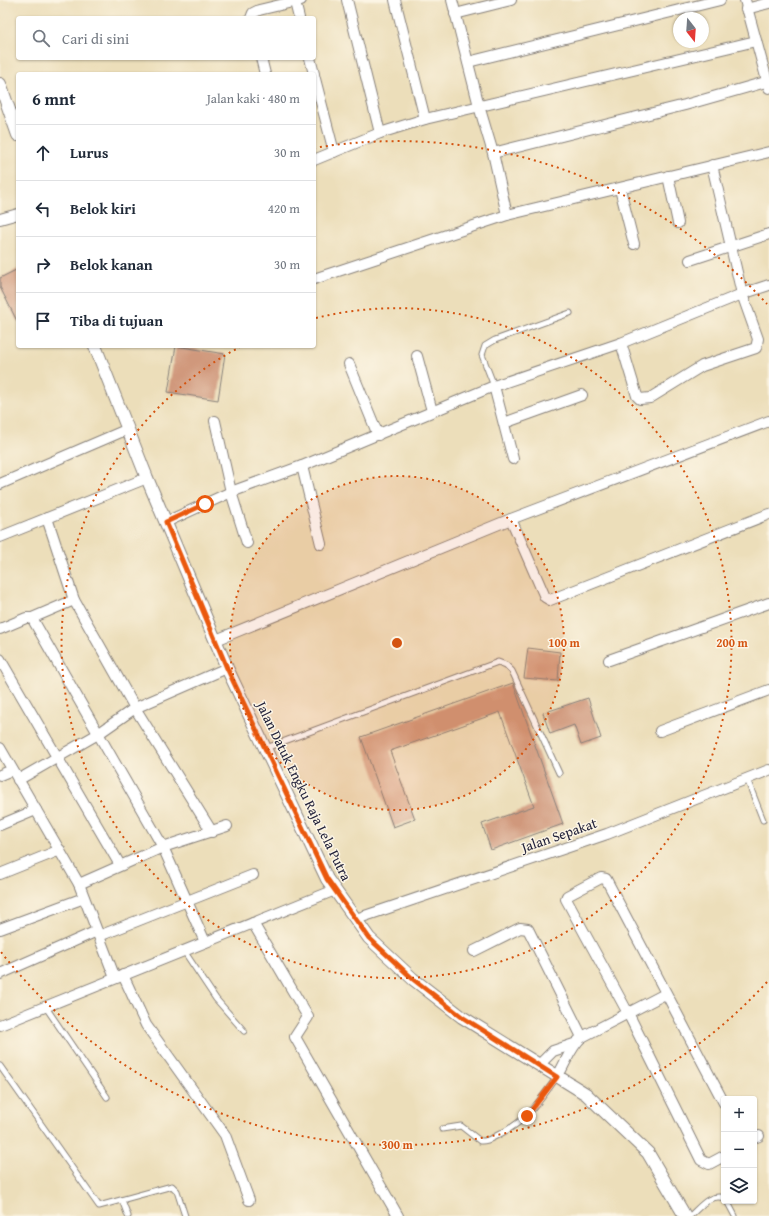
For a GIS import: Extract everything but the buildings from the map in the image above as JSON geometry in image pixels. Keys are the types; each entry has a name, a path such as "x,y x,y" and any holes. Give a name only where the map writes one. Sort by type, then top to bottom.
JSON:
{"street":[{"path":"347,0 380,133"},
{"path":"395,0 425,119"},
{"path":"452,0 454,14 493,153 507,216"},
{"path":"454,14 511,0"},
{"path":"468,62 720,0"},
{"path":"252,16 259,10 298,1 300,16"},
{"path":"493,153 769,83 746,4 769,3"},
{"path":"316,159 380,133 425,119 756,41"},
{"path":"262,60 264,72"},
{"path":"310,60 313,72"},
{"path":"316,83 334,152"},
{"path":"0,84 16,129"},
{"path":"316,278 507,216 769,152"},
{"path":"621,343 637,396 640,399 650,398 702,366 756,348 758,339 742,294 712,165"},
{"path":"668,176 678,223"},
{"path":"620,189 634,244"},
{"path":"0,220 16,215"},
{"path":"690,260 769,234"},
{"path":"166,522 231,492 302,466 378,435 432,410 494,386 621,343 742,294 769,285"},
{"name":"Jalan Datuk Engku Raja Lela Putra","path":"96,348 147,478 227,668 327,879 369,938 413,979 462,1017 586,1094 648,1153 685,1216"},
{"path":"417,356 432,410"},
{"path":"349,364 378,435"},
{"path":"494,386 513,459"},
{"path":"504,423 582,395"},
{"path":"215,421 231,492 247,543"},
{"path":"216,640 511,519 769,421"},
{"path":"0,484 128,429"},
{"path":"302,466 321,544"},
{"path":"0,537 147,478"},
{"path":"511,519 545,597 550,600 769,514"},
{"path":"47,518 74,600 135,708 212,832"},
{"path":"0,629 26,618 32,618 74,600"},
{"path":"609,660 769,603"},
{"path":"32,618 163,847 205,942"},
{"path":"0,659 120,865"},
{"path":"18,780 98,734 135,708 227,668"},
{"path":"660,731 769,690"},
{"path":"0,748 79,884 98,934 119,976 146,1024 225,1134 249,1200"},
{"path":"0,775 12,770"},
{"name":"Jalan Sepakat","path":"356,919 606,834 769,770"},
{"path":"0,825 36,810"},
{"path":"79,884 163,847 227,826"},
{"path":"0,874 60,850"},
{"path":"0,974 98,934 187,902 253,875"},
{"path":"721,1097 665,994 606,879 601,878 567,896 566,899 628,1013 701,1160 709,1164 721,1158"},
{"path":"0,1025 335,890"},
{"path":"0,929 84,898"},
{"path":"253,923 308,1017 295,1037 398,1216"},
{"path":"474,951 520,928 528,929 582,1036"},
{"path":"557,1077 566,1063 574,1044 582,1036 665,994"},
{"path":"539,1065 553,1051 574,1044"}],"lane":[{"path":"494,386 482,355 485,346 495,340 570,313"},
{"path":"265,748 498,662 506,665 512,672 559,773"},
{"path":"747,778 763,820"},
{"path":"184,950 216,999 244,1031"},
{"path":"45,1006 107,1097"},
{"path":"0,1066 99,1206 172,1186 177,1191 185,1216"},
{"path":"442,1129 461,1126 480,1141 487,1140 519,1124 557,1077"},
{"path":"690,1216 713,1197 721,1198"},
{"path":"122,1200 128,1216"},
{"path":"729,1204 735,1216"}],"route":[{"path":"205,504 166,522 227,668 327,879 369,938 413,979 462,1017 557,1077 527,1116"}]}
